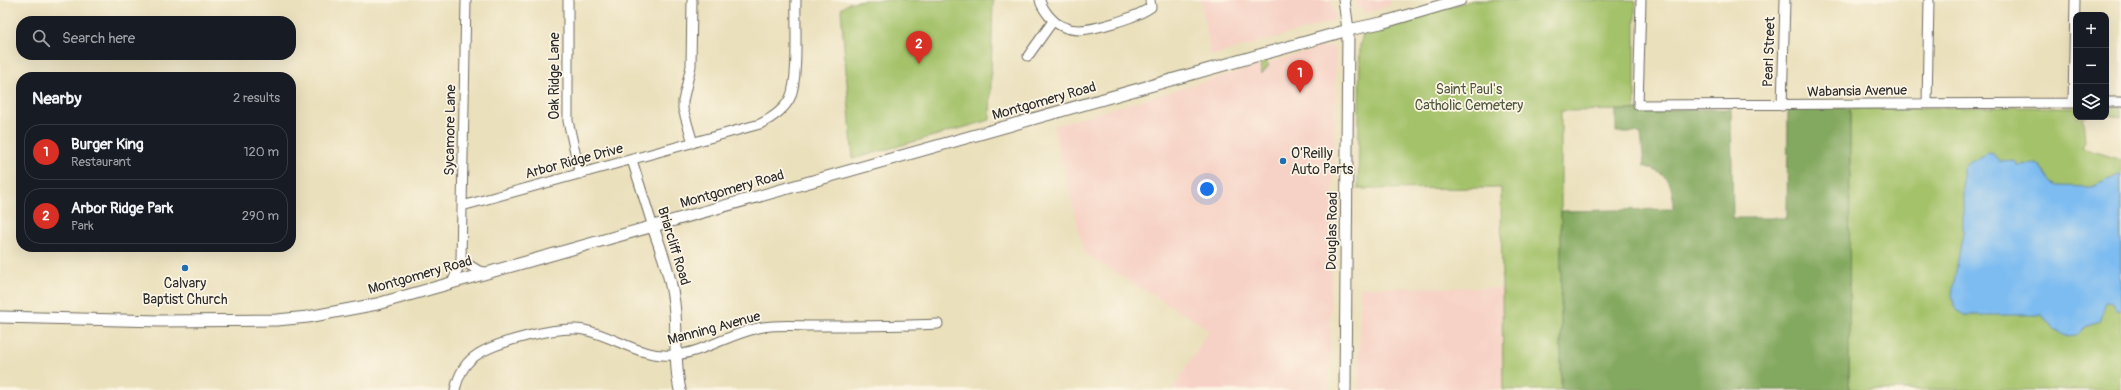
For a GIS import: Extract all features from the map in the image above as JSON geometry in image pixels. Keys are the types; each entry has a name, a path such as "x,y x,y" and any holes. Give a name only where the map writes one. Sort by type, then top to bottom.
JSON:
{"street":[{"name":"Sycamore Lane","path":"453,281 461,260 466,0"},
{"name":"Oak Ridge Lane","path":"568,0 568,121 580,174"},
{"path":"692,0 691,66 683,101 683,109 693,142"},
{"name":"Arbor Ridge Drive","path":"462,206 760,124 771,118 785,106 793,89 796,0"},
{"path":"1040,0 1053,21 1062,28 1073,30 1091,30 1141,14 1150,7 1150,0"},
{"name":"Douglas Road","path":"1344,0 1348,30 1345,390"},
{"name":"Montgomery Road","path":"0,317 160,321 238,321 308,317 377,304 485,272 1460,0"},
{"name":"Wabansia Avenue","path":"1641,0 1638,105 1782,106 2073,103"},
{"name":"Pearl Street","path":"1782,106 1784,0"},
{"path":"1927,104 1929,0"},
{"path":"2074,84 2075,0"},
{"path":"1028,56 1053,21"},
{"path":"2109,102 2121,102"},
{"name":"Briarcliff Road","path":"632,160 672,289 675,314 675,355 680,390"},
{"path":"461,260 478,271 485,272"},
{"name":"Manning Avenue","path":"455,390 460,375 468,362 486,349 505,342 562,329 585,330 645,352 675,355 763,327 896,326 938,324"}],"shaded area":[{"path":"1201,0 1331,0 1335,16 1331,22 1211,56"},
{"path":"1356,0 1389,0 1390,6 1365,13 1358,7"},
{"path":"1326,46 1332,46 1336,51 1329,390 1172,390 1210,330 1085,254 1053,126"},
{"path":"1360,287 1503,288 1503,390 1359,390"}],"green space":[{"path":"862,0 993,0 990,120 853,159 841,9 849,3"},
{"name":"Saint Paul's Catholic Cemetery","path":"1473,0 1635,0 1635,110 1561,111 1561,390 1503,390 1501,188 1358,189 1360,45 1363,35 1369,30"},
{"path":"1264,60 1269,65 1262,74 1260,65"},
{"path":"2109,106 2121,106 2121,117 2109,115"},
{"path":"2073,107 2073,120 2083,120 2085,141 2082,148 2121,160 2121,390 1849,390 1850,108"},
{"path":"1850,108 1849,390 1561,390 1561,211 1673,209 1671,186 1668,181 1660,173 1644,166 1641,134 1636,132 1616,132 1616,110 1731,109 1733,218 1787,218 1788,109"}],"water":[{"path":"1988,153 1993,154 1999,162 2015,161 2018,165 2036,164 2041,166 2051,183 2057,186 2092,187 2121,174 2121,311 2116,310 2112,303 2106,302 2099,322 2085,327 2077,335 2065,336 2052,327 2042,315 1964,315 1958,311 1954,305 1952,294 1963,232 1963,169 1967,164"}],"place":[{"name":"Arbor Ridge Park","path":"919,64"},
{"name":"Burger King","path":"1300,93"},
{"name":"O'Reilly Auto Parts","path":"1283,161"},
{"name":"Calvary Baptist Church","path":"185,268"}]}
